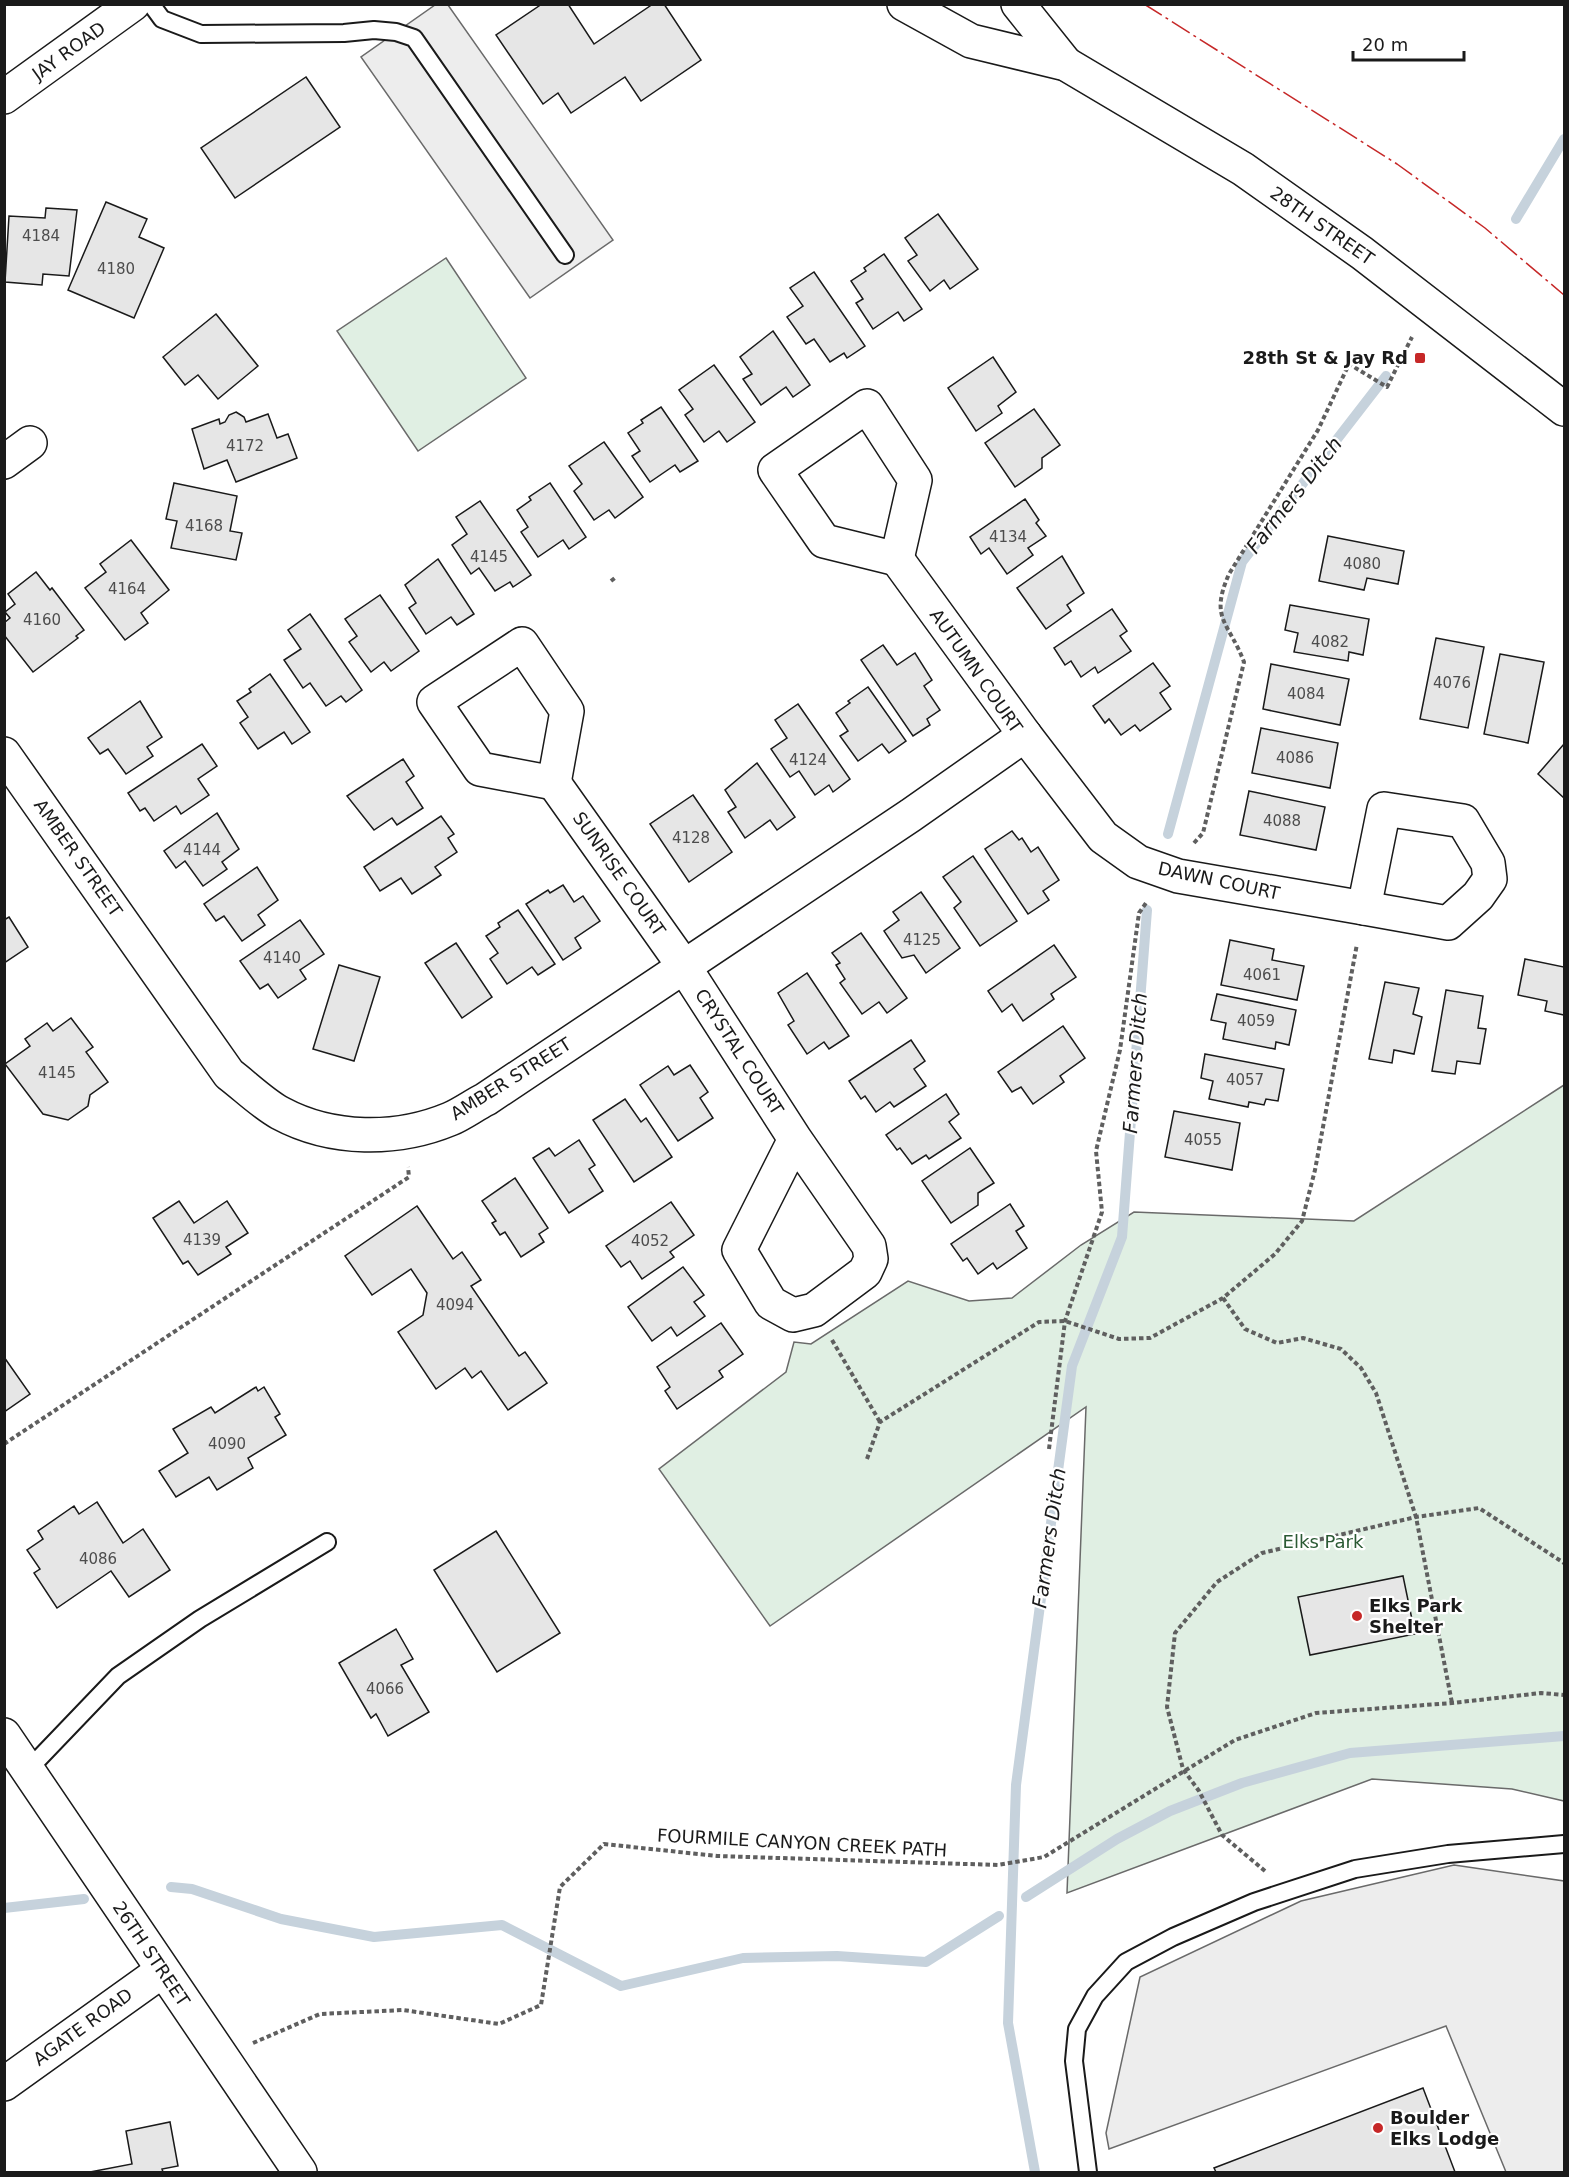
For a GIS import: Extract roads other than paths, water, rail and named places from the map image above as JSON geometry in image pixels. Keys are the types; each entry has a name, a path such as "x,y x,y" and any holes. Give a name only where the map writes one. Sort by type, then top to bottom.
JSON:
{"main road":[{"name":"JAY ROAD","path":"4,97 133,4"},
{"name":"28TH STREET","path":"904,4 970,41 1066,64 1243,169 1362,253 1564,409"},
{"name":"28TH STREET","path":"1018,4 1066,64"},
{"path":"867,406 915,480 897,560 824,541 775,470 867,406"},
{"name":"AUTUMN COURT","path":"887,830 1025,735 897,560"},
{"path":"522,644 567,711 554,783 480,769 434,702 522,644"},
{"name":"DAWN COURT","path":"1025,735 1103,837 1138,862 1168,873 1364,908"},
{"name":"AMBER STREET","path":"4,754 229,1074 279,1113 324,1130 349,1135 405,1134 451,1119 486,1099 887,830"},
{"name":"SUNRISE COURT","path":"554,783 683,965"},
{"name":"CRYSTAL COURT","path":"683,965 795,1139 869,1246 871,1259 865,1272 814,1310 793,1315 771,1303 739,1250 795,1139"},
{"name":"26TH STREET","path":"4,1735 300,2172"},
{"name":"AGATE ROAD","path":"4,2084 162,1971"}],"lane":[{"path":"151,4 162,18 201,34 344,33 374,30 396,32 414,38 565,255"},
{"path":"27,1771 118,1676 200,1619 327,1542"},
{"path":"1088,2172 1074,2061 1077,2029 1095,1996 1126,1962 1183,1933 1254,1902 1355,1869 1448,1854 1564,1844"}],"waterway":[{"name":"Farmers Ditch","path":"1516,219 1564,139"},
{"name":"Farmers Ditch","path":"1168,834 1242,562 1386,376"},
{"name":"Farmers Ditch","path":"1035,2172 1008,2023 1016,1785 1072,1366 1122,1237 1147,910"},
{"path":"1026,1897 1117,1839 1170,1811 1242,1783 1350,1753 1564,1736"},
{"path":"171,1887 192,1889 281,1919 374,1937 502,1925 621,1986 743,1958 837,1956 926,1962 999,1916"},
{"path":"4,1908 84,1899"}],"place":[{"name":"28th St & Jay Rd","path":"1420,358"},
{"name":"Elks Park Shelter","path":"1357,1616"},
{"name":"Boulder Elks Lodge","path":"1378,2128"}],"park label":[{"name":"Elks Park","path":"1323,1542"}]}
